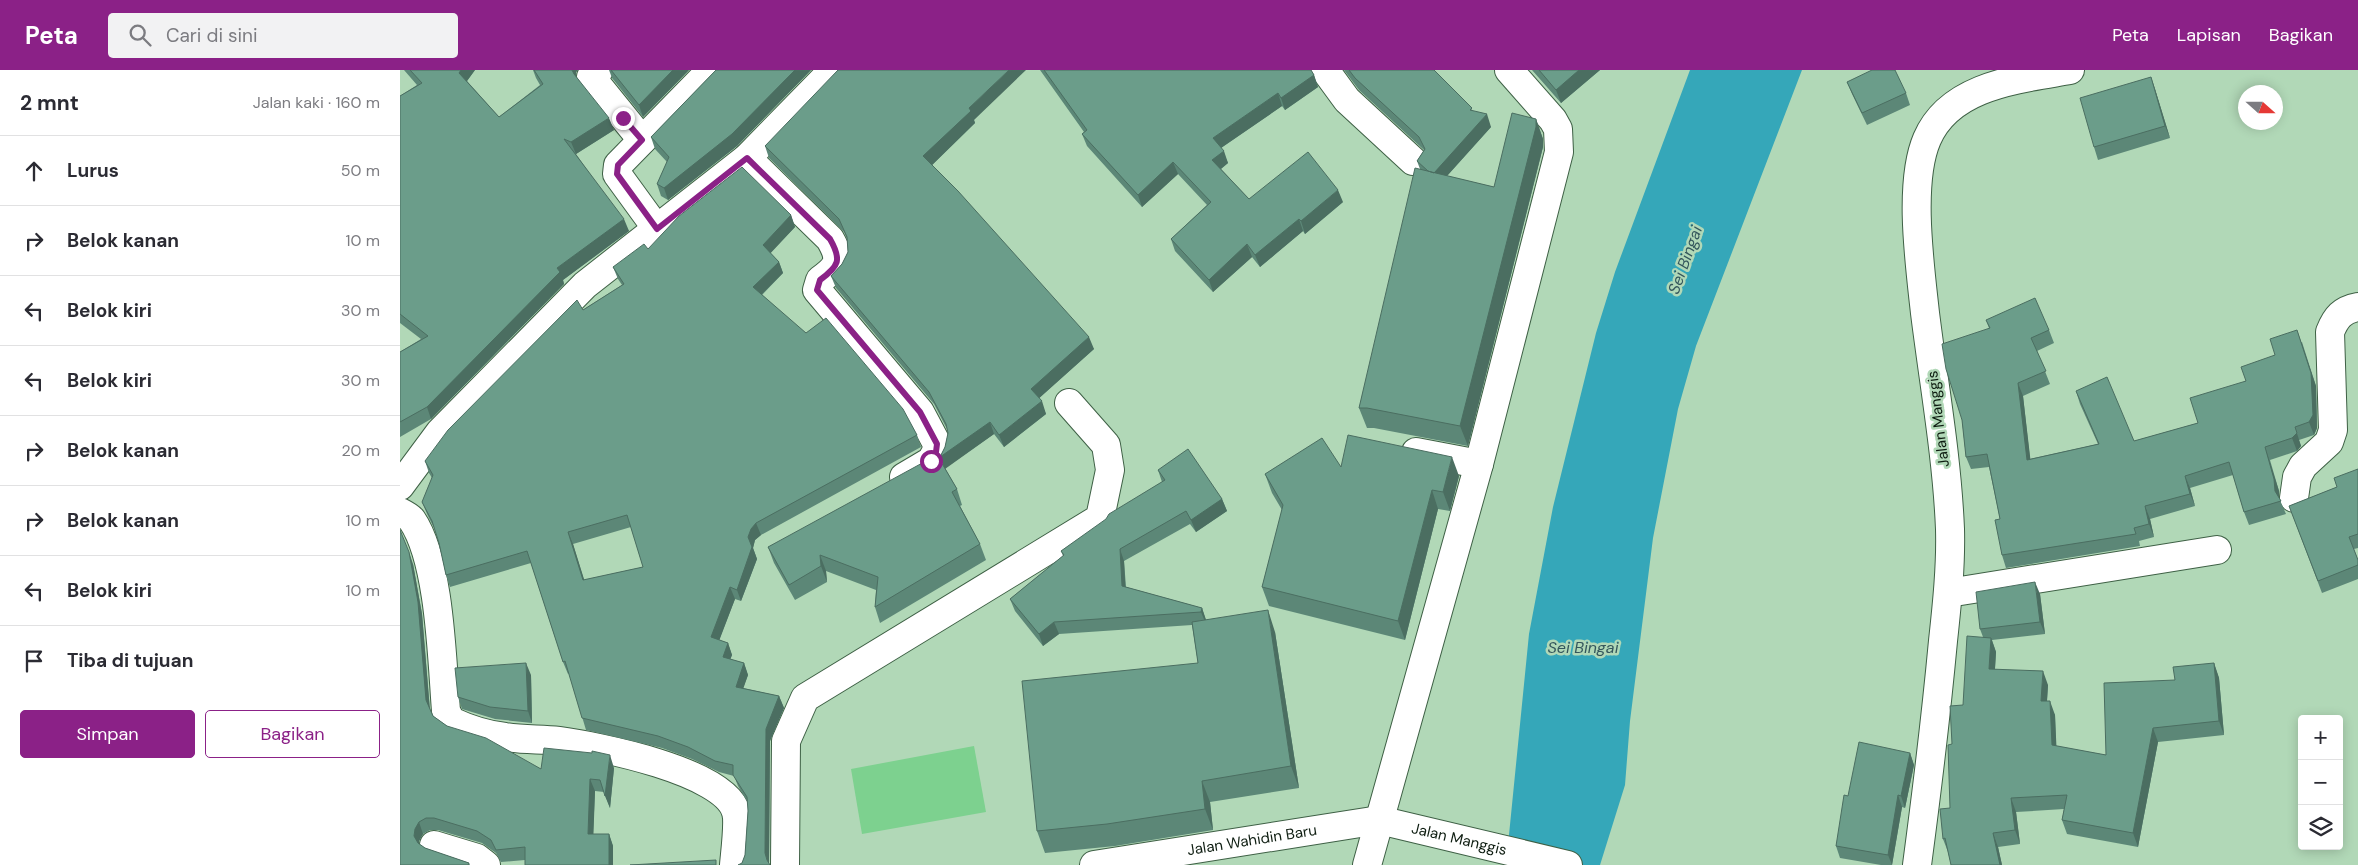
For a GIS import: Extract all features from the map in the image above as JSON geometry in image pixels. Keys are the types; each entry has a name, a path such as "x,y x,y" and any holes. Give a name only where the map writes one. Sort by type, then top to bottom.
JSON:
{"street":[{"path":"599,70 591,77 642,140"},
{"path":"657,229 617,174 618,165 711,70"},
{"path":"1325,70 1347,100 1412,162"},
{"path":"1367,865 1479,464 1559,152 1558,129 1553,120 1509,70"},
{"name":"Jalan Manggis","path":"1917,865 1935,727 1948,593 1950,530 1920,274 1917,222 1918,178 1926,140 1942,113 1967,95 2019,75 2070,70"},
{"path":"400,486 440,432 578,292 747,158 824,73"},
{"path":"747,158 830,239 838,254 838,262 820,280 817,290 920,412 937,444 936,452 931,461 881,489"},
{"path":"2294,498 2297,477 2303,466 2329,442 2333,430 2330,332 2336,318 2348,309 2358,307"},
{"path":"785,865 786,742 805,698 1100,518 1110,470 1106,445 1068,403"},
{"path":"1391,446 1479,464"},
{"path":"400,512 412,519 422,540 434,585 446,711 451,721 465,727 505,737 558,741 640,757 705,780 728,798 736,812 734,865"},
{"path":"1948,593 2217,550"},
{"name":"Jalan Manggis","path":"1379,820 1568,865"},
{"name":"Jalan Wahidin Baru","path":"1094,865 1379,820"},
{"path":"434,845 477,858 486,865"}],"green space":[{"path":"974,746 986,812 862,834 851,769"}],"water":[{"name":"Sei Bingai","path":"1690,70 1802,70 1696,346 1678,409 1653,538 1630,721 1625,785 1600,865 1506,865 1529,634 1553,507 1596,333 1615,272"}],"building":[{"path":"410,70 461,70 459,73 499,117 543,84 534,70 572,70 609,118 571,142 564,139 624,219 557,268 560,272 427,407 400,422 400,352 428,336 400,314 400,96 422,83"},
{"path":"611,70 673,70 639,105"},
{"path":"716,70 795,70 732,134 664,188 657,184 669,157 651,137"},
{"path":"838,70 1009,70 969,108 971,111 923,156 958,191 1089,337 1031,389 1042,401 999,435 990,422 940,457 945,447 948,433 946,424 929,392 831,276 842,264 848,252 847,237 839,219 765,146"},
{"path":"1044,70 1311,70 1314,75 1281,98 1278,93 1213,138 1224,151 1212,160 1249,199 1308,152 1338,190 1301,221 1299,219 1255,255 1247,244 1209,280 1171,239 1211,202 1173,162 1138,195 1082,134 1087,130"},
{"path":"1349,70 1434,70 1472,108 1470,110 1487,114 1434,173 1428,171 1417,161 1425,149 1419,137 1355,78"},
{"path":"1539,70 1579,70 1556,90"},
{"path":"1872,70 1895,70 1906,93 1862,113 1847,82"},
{"path":"2151,77 2165,126 2094,147 2080,98"},
{"path":"1512,113 1536,119 1536,127 1460,426 1359,408 1415,168 1494,187"},
{"path":"742,167 791,215 763,245 779,262 753,287 806,333 826,318 903,409 917,435 756,523 748,537 752,547 737,590 730,587 711,637 728,643 723,657 744,663 736,687 779,696 766,729 765,853 770,865 738,865 742,863 745,855 748,811 747,797 733,775 733,765 715,761 688,747 658,736 582,718 565,661 563,662 527,551 446,575 432,521 422,502 433,475 425,461 448,430 577,300 583,310 624,284 613,267 644,244 648,249 679,216","holes":["627,515 643,567 583,580 568,532"]},
{"path":"2035,298 2049,330 2031,338 2046,371 2018,383 2027,460 2099,444 2076,391 2107,377 2134,441 2198,423 2190,398 2246,381 2241,367 2275,355 2270,339 2297,330 2311,373 2313,415 2309,422 2295,427 2297,433 2292,438 2265,447 2274,479 2275,491 2281,501 2244,512 2229,462 2185,476 2190,494 2145,506 2149,524 2134,528 2136,534 2002,555 1995,520 2000,519 1987,454 1966,457 1962,420 1946,369 1942,344 1990,328 1986,320"},
{"path":"1348,435 1452,457 1443,492 1432,490 1398,621 1262,587 1283,505 1265,474 1322,438 1341,467"},
{"path":"1188,449 1222,499 1191,520 1186,511 1120,549 1122,586 1202,608 1201,612 1054,622 1039,634 1010,599 1064,555 1061,551 1106,519 1109,514 1165,480 1158,470"},
{"path":"937,455 957,489 952,492 980,544 875,607 878,577 820,555 821,566 789,585 768,547"},
{"path":"2358,469 2358,534 2349,537 2358,560 2358,565 2318,581 2289,506 2337,487 2334,478"},
{"path":"400,530 409,552 418,602 426,700 433,716 447,726 486,738 541,769 544,748 592,753 592,751 610,755 605,796 600,780 590,779 588,834 609,834 609,865 525,865 525,847 496,850 491,840 477,831 434,818 426,818 419,822 415,829 414,836 418,843 425,848 469,863 468,865 400,865"},
{"path":"2035,582 2040,622 1980,629 1976,592"},
{"path":"1268,610 1291,766 1202,781 1205,809 1107,824 1037,831 1022,681 1198,663 1192,622"},
{"path":"1967,636 1991,638 1989,669 2043,671 2041,701 2050,701 2052,745 2106,755 2104,683 2175,680 2173,667 2214,663 2219,721 2153,728 2133,833 2062,820 2067,795 2011,798 2015,830 1993,833 2000,865 1951,865 1945,838 1943,839 1940,809 1950,808 1948,745 1952,744 1950,706 1963,705"},
{"path":"526,663 528,711 490,707 458,697 455,668"},
{"path":"1859,742 1910,753 1901,796 1898,795 1888,855 1836,846 1844,795 1848,796"},
{"path":"716,860 716,865 630,865"}],"route":[{"path":"623,118 642,140 618,165 617,174 657,229 747,158 830,239 838,254 838,262 820,280 817,290 920,412 937,444 936,452 931,461"}]}
